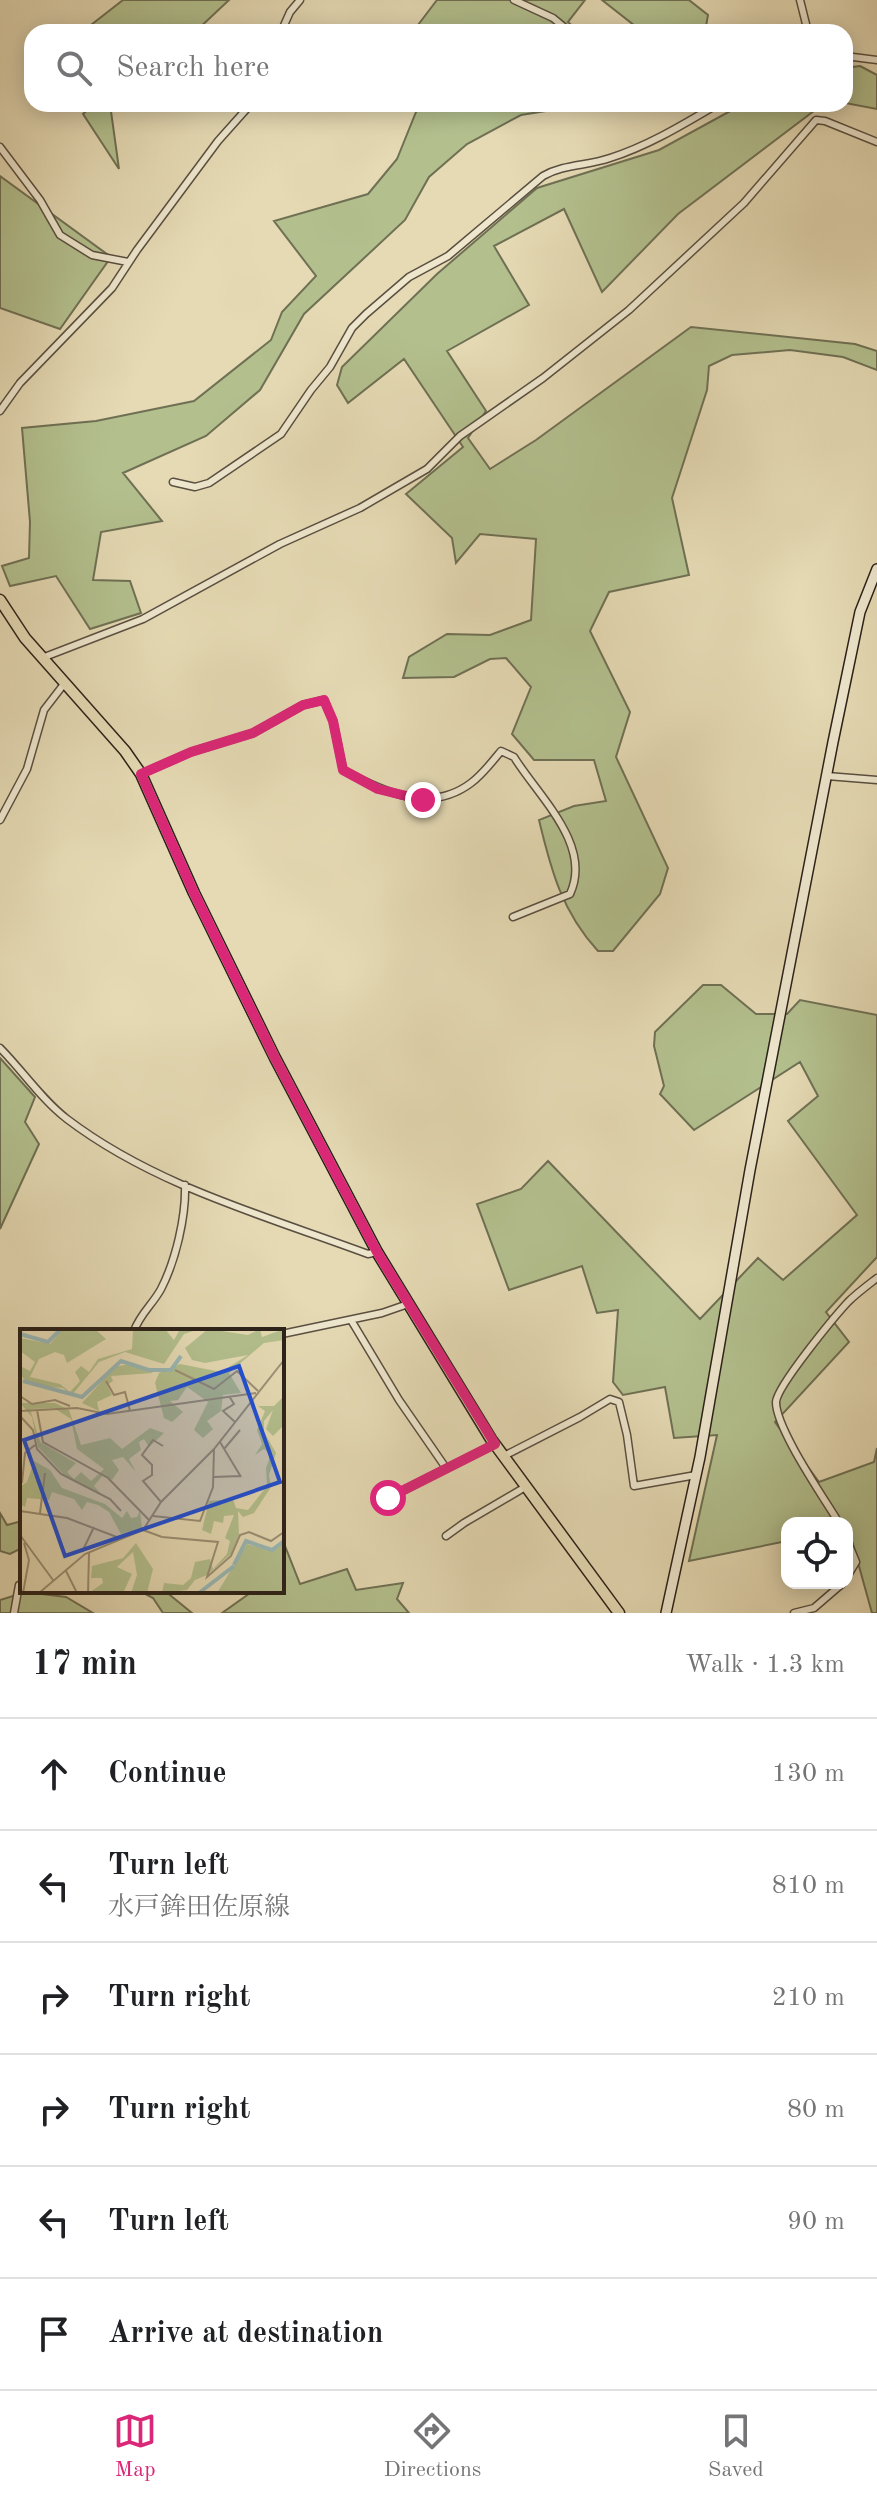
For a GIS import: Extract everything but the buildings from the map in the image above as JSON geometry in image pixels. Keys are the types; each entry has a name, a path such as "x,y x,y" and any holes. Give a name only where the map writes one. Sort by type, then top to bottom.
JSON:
{"main road":[{"path":"0,600 25,638 125,751 141,774 194,893 377,1252 495,1444 619,1613"}],"street":[{"path":"285,24 300,0"},
{"path":"514,0 560,24"},
{"path":"800,0 806,24"},
{"path":"853,57 877,60"},
{"path":"0,411 20,383 112,288 218,141 244,112"},
{"path":"173,482 195,487 209,483 281,434 330,367 352,328 366,314 409,277 448,256 543,176 558,168 613,157 703,112"},
{"path":"42,658 143,619 280,544 360,508 427,469 460,436 543,378 629,310 744,203 816,120 877,142"},
{"path":"0,147 40,200 60,235 92,255 128,262"},
{"path":"666,1613 696,1475 729,1304 753,1155 860,612 877,569"},
{"path":"0,820 27,769 44,710 64,684"},
{"path":"141,774 191,752 253,733 303,705 324,700 333,721 343,770 378,789 409,798 423,800 451,796 473,782 501,751 514,757 570,837 577,862 570,894 513,917"},
{"path":"827,776 877,780"},
{"path":"0,1048 64,1116 121,1154 185,1185 260,1215 368,1254 377,1252"},
{"path":"135,1329 139,1318 162,1287 181,1229 185,1185"},
{"path":"835,1517 788,1436 776,1403 779,1392 801,1361 849,1301 877,1278"},
{"path":"284,1334 408,1304"},
{"path":"351,1320 399,1400 446,1468"},
{"path":"504,1456 610,1399 619,1402 634,1486 696,1475"},
{"path":"388,1498 495,1444"},
{"path":"446,1536 527,1486"},
{"path":"14,1613 19,1585"},
{"path":"794,1613 814,1608 836,1589"}],"green space":[{"path":"123,0 229,0 204,24 92,24"},
{"path":"437,0 585,0 568,22 570,24 419,24"},
{"path":"602,0 689,0 708,15 706,24 632,24"},
{"path":"860,66 877,75 877,109 853,104 853,67"},
{"path":"111,112 119,169 83,114"},
{"path":"416,112 540,112 521,115 467,144 429,177 405,220 304,314 260,390 206,436 123,473 162,521 101,532 93,580 130,581 141,613 90,629 56,576 10,586 2,566 29,558 30,522 22,428 96,421 194,401 271,340 282,312 316,276 274,221 368,194 397,159"},
{"path":"728,112 812,112 678,214 602,292 564,209 494,246 529,305 447,351 486,411 468,438 490,469 536,440 691,327 855,344 877,351 877,370 843,357 790,350 732,355 709,366 707,390 672,498 689,575 609,592 590,631 630,712 616,757 668,868 660,894 613,951 598,951 567,906 553,873 539,820 574,806 606,801 594,760 534,760 512,734 531,687 506,658 490,659 454,677 403,678 409,657 447,634 490,635 531,620 536,539 480,534 456,563 452,538 406,494 463,447 404,359 348,403 337,385 342,367 437,274 537,188 659,150"},
{"path":"0,176 111,257 60,329 0,308"},
{"path":"703,985 721,985 756,1014 787,1014 800,1000 877,1015 877,1257 826,1312 849,1342 775,1422 819,1482 874,1462 877,1448 877,1613 872,1613 853,1545 853,1517 781,1517 781,1542 689,1561 717,1435 674,1438 665,1387 623,1395 613,1382 618,1310 597,1313 582,1266 509,1290 477,1204 521,1189 548,1161 700,1319 758,1258 783,1280 857,1215 788,1121 818,1096 800,1062 694,1130 660,1094 664,1086 654,1046 655,1032"},
{"path":"0,1058 35,1097 25,1122 39,1144 0,1229"},
{"path":"0,1513 7,1525 20,1522 20,1549 10,1554 0,1551"},
{"path":"285,1546 300,1584 347,1569 356,1590 403,1583 397,1599 409,1613 222,1613 250,1593 284,1593"},
{"path":"23,1593 66,1597 93,1613 0,1613 0,1600"},
{"path":"144,1593 167,1593 192,1613 163,1613 153,1598"}],"route":[{"path":"388,1498 495,1444 377,1252 275,1058 194,893 141,774 191,752 253,733 303,705 324,700 333,721 343,770 378,789 423,800"}]}
